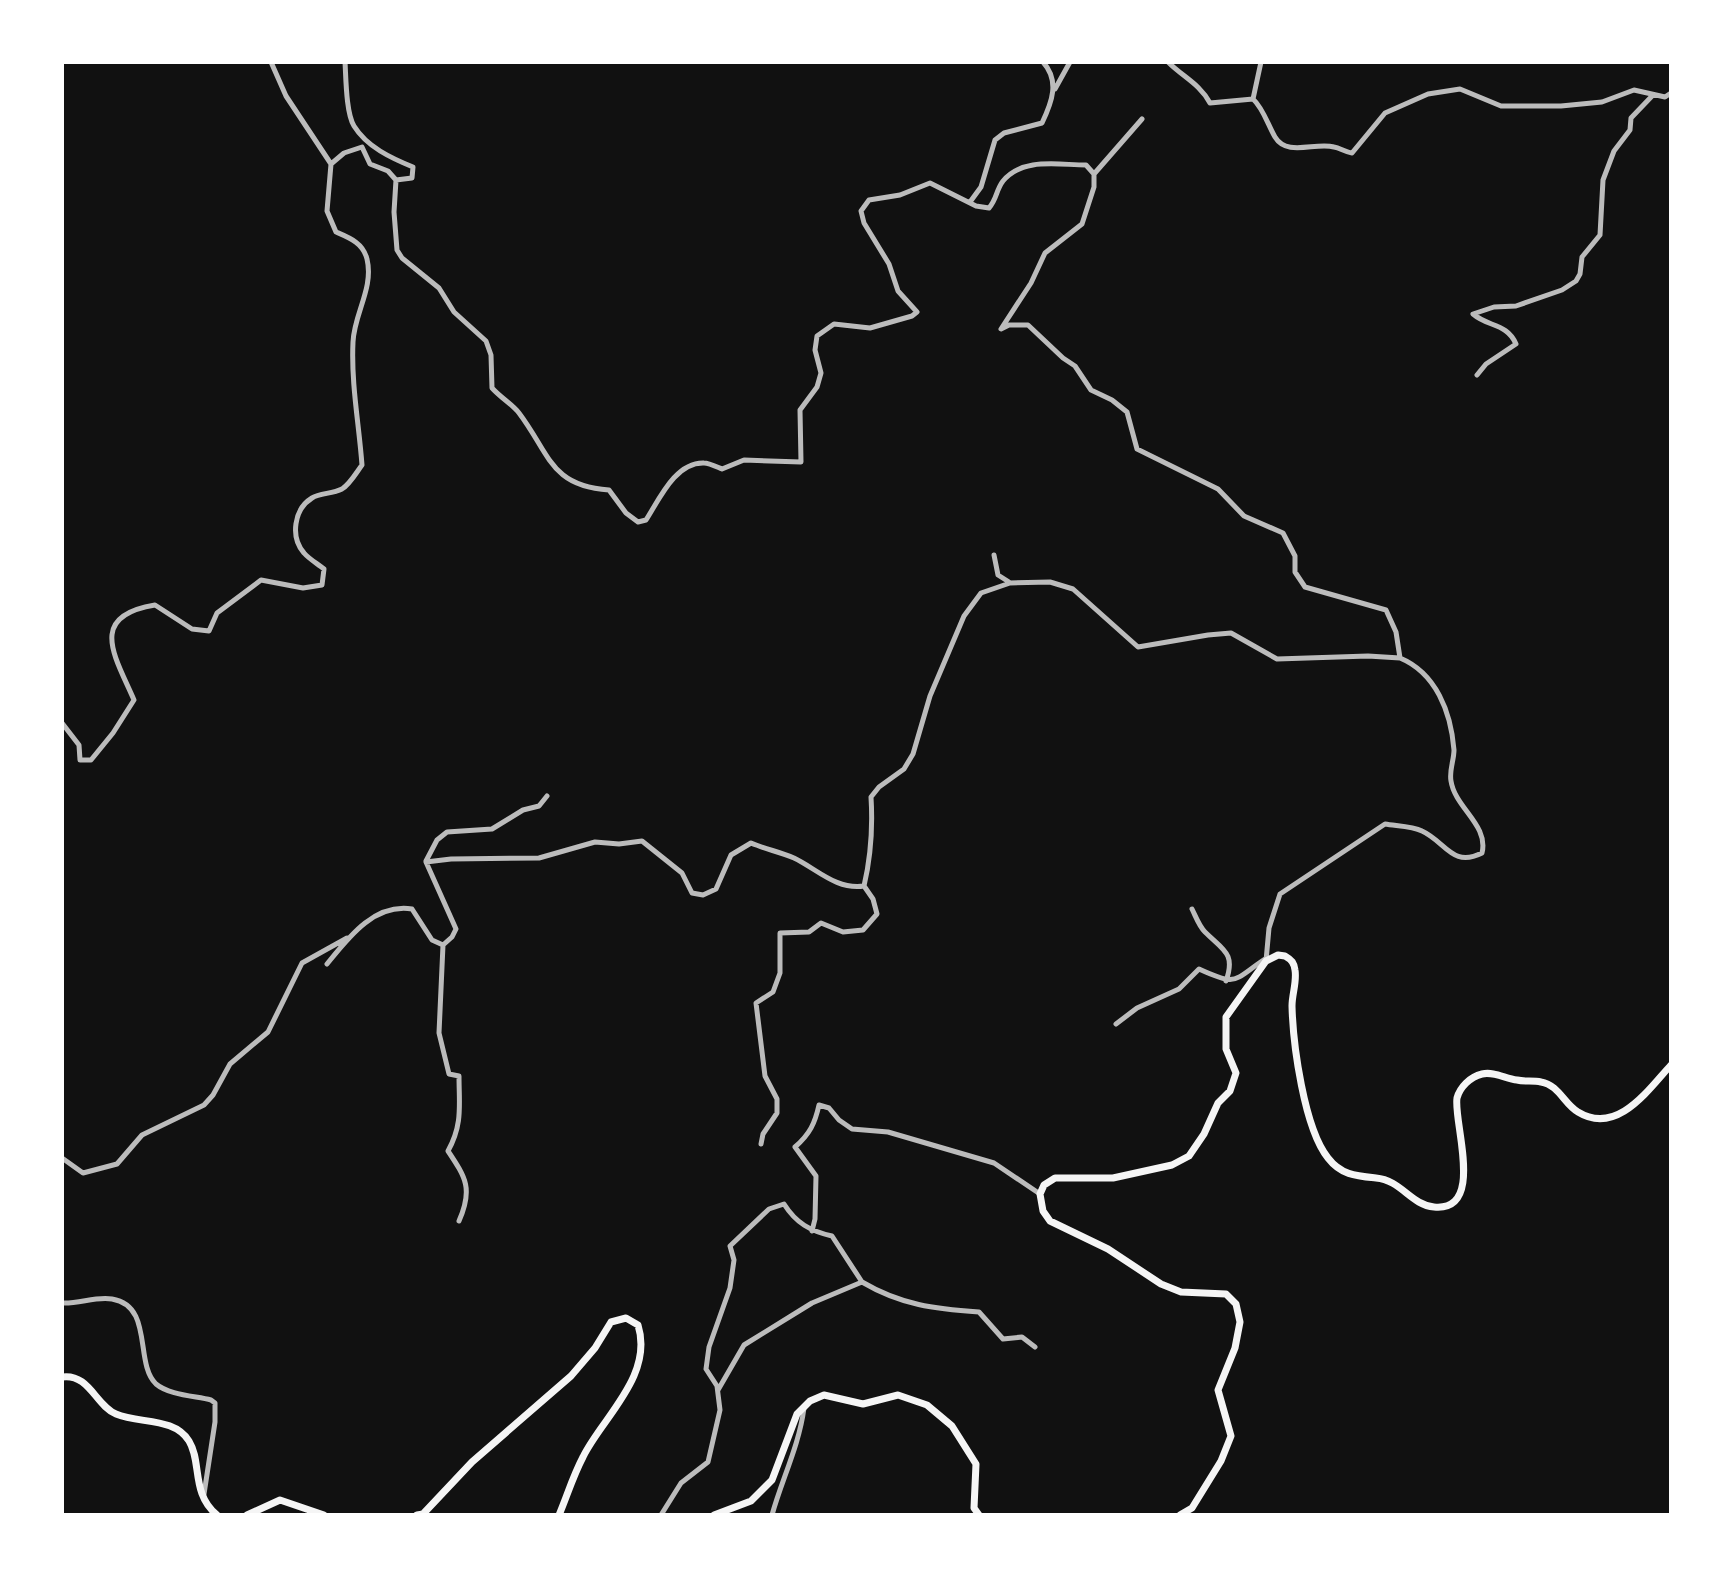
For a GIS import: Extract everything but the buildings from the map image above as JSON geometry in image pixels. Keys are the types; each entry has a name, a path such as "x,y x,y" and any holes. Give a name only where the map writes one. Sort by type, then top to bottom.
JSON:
{"main road":[{"path":"1180,1515 1192,1508 1221,1461 1231,1436 1218,1390 1235,1348 1240,1322 1236,1304 1226,1294 1181,1292 1161,1284 1108,1249 1050,1221 1043,1211 1040,1194 1044,1185 1055,1178 1113,1178 1172,1165 1189,1156 1204,1134 1218,1103 1230,1091 1236,1073 1226,1049 1226,1017 1266,960 1278,955 1285,956 1294,965 1296,978 1292,1003 1295,1049 1308,1110 1327,1157 1346,1174 1386,1179 1422,1204 1437,1208 1445,1206 1461,1193 1465,1163 1457,1101 1460,1089 1470,1079 1483,1074 1541,1082 1550,1085 1578,1113 1603,1118 1626,1112 1671,1065"},
{"path":"417,1515 423,1514 472,1462 571,1376 595,1348 611,1322 626,1318 638,1325 641,1350 625,1396 582,1459 559,1515"},
{"path":"62,1377 68,1376 86,1385 113,1413 178,1428 191,1444 203,1499 217,1515"},
{"path":"714,1515 751,1501 772,1480 797,1414 815,1398 824,1395 863,1404 898,1395 927,1405 952,1426 976,1464 974,1508 979,1515"},
{"path":"247,1515 280,1500 324,1515"}],"street":[{"path":"62,723 79,745 80,760 91,760 127,712 134,700 113,651 113,626 119,617 132,609 155,605 192,629 209,631 217,613 261,580 303,588 322,585 324,569 303,552 295,533 296,522 301,508 314,496 345,488 362,465 352,377 353,338 369,279 366,255 357,241 336,232 327,211 331,164 286,96 271,62"},
{"path":"345,62 354,126 382,154 413,167 412,178 396,180"},
{"path":"970,202 981,187 995,140 1004,133 1042,123 1055,84 1043,62"},
{"path":"1053,91 1070,62"},
{"path":"1168,62 1201,88 1210,103 1253,99 1260,105 1277,140 1284,146 1292,149 1302,146 1335,147 1352,153 1385,113 1428,94 1460,89 1501,106 1561,106 1602,102 1634,90 1665,97 1671,93"},
{"path":"1253,99 1261,62"},
{"path":"1477,375 1486,364 1516,344 1505,328 1478,319 1473,314 1494,307 1516,306 1562,290 1576,281 1582,257 1600,235 1603,180 1614,151 1630,130 1631,118 1654,94"},
{"path":"1142,119 1094,174 1094,187 1082,224 1045,253 1031,283 1001,329 1009,325 1028,325 1075,366 1091,390 1112,400 1127,412 1137,449 1218,489 1244,516 1283,533 1295,556 1295,572 1305,587 1386,610 1396,632 1400,658"},
{"path":"331,164 344,153 362,147 370,164 388,171 396,180 394,212 397,250 402,258 439,288 454,312 486,341 491,355 492,388 505,402 514,406 562,477 592,489 609,490 626,513 638,522 646,520 669,484 691,466 704,463 722,469 744,460 801,462 800,410 817,387 821,373 815,350 817,336 834,324 870,328 917,312 898,291 889,264 864,223 861,211 869,200 900,195 930,183 989,208 997,200 1000,186 1010,172 1021,166 1086,165 1094,174"},
{"path":"994,555 998,575 1010,583"},
{"path":"761,1144 763,1134 777,1113 777,1099 765,1076 756,1003 773,992 780,973 780,933 809,932 821,923 843,932 863,930 877,914 873,899 864,886 871,856 871,797 879,787 904,769 913,754 930,696 964,616 981,593 1010,583 1050,582 1073,589 1138,647 1231,633 1277,659 1368,656 1400,658 1415,664 1441,694 1454,751 1450,780 1459,802 1482,833 1482,853 1471,858 1457,857 1422,831 1385,824 1280,894 1269,928 1266,960 1242,978 1226,982 1199,969 1179,989 1137,1008 1116,1024"},
{"path":"426,862 437,840 447,832 492,829 523,810 539,806 547,796"},
{"path":"426,862 539,858 595,842 619,844 642,841 682,873 692,893 703,895 716,889 731,855 751,843 793,858 816,873 851,888 864,886"},
{"path":"426,862 456,929 443,945 439,1033 449,1074 459,1076 458,1133 448,1151 466,1177 467,1206 459,1221"},
{"path":"327,964 366,922 386,910 412,909 432,940 443,945"},
{"path":"1192,909 1202,929 1227,951 1231,968 1226,982"},
{"path":"62,1158 83,1173 117,1164 142,1135 204,1105 230,1064 268,1032 302,963 351,936"},
{"path":"812,1231 816,1176 795,1147 808,1136 819,1105 829,1108 852,1129 888,1132 994,1163 1040,1194"},
{"path":"661,1515 681,1483 708,1462 720,1410 718,1390 706,1369 709,1347 730,1288 734,1260 730,1246 769,1209 784,1204 793,1217 812,1231 832,1236 862,1282 877,1291 933,1309 979,1312 1003,1339 1022,1337 1035,1347"},
{"path":"718,1390 744,1345 812,1303 862,1282"},
{"path":"62,1303 114,1299 127,1306 136,1316 143,1334 149,1371 155,1383 164,1389 215,1403 203,1499"},
{"path":"772,1515 793,1458 805,1407"}]}
